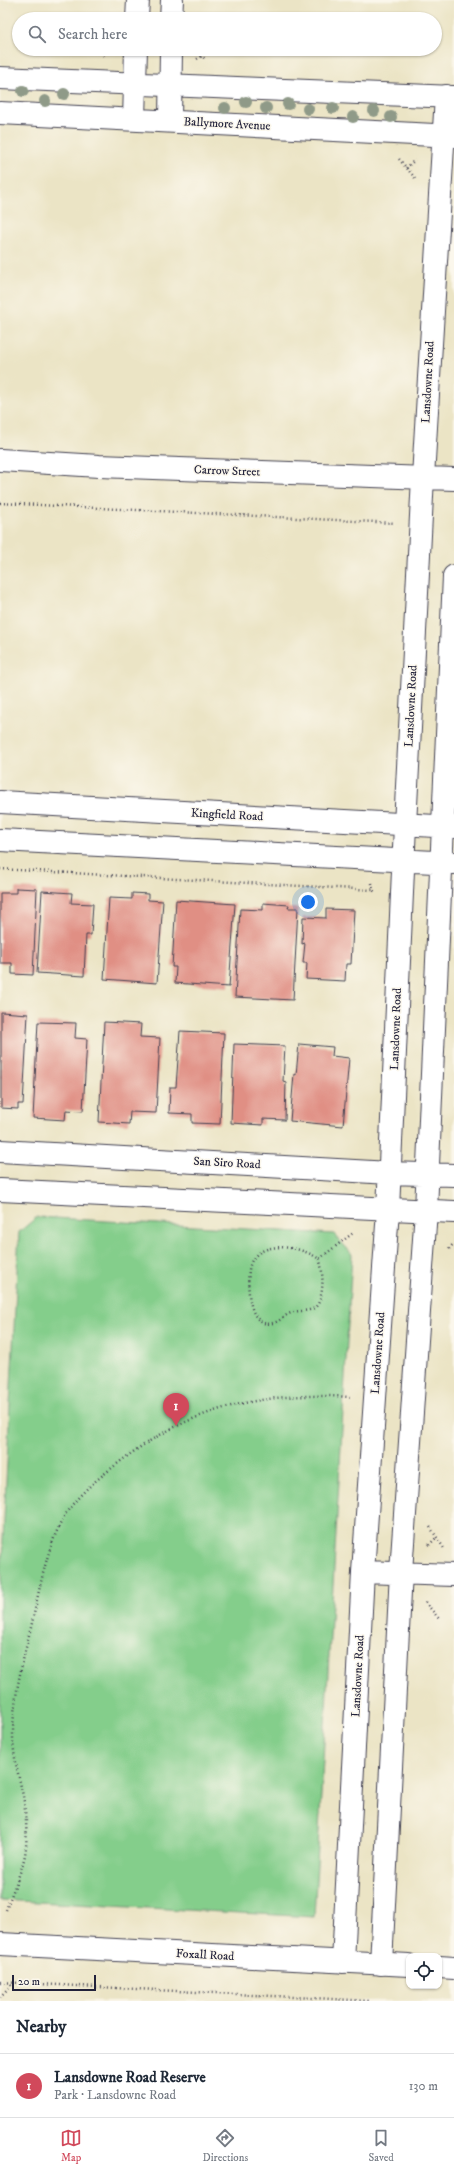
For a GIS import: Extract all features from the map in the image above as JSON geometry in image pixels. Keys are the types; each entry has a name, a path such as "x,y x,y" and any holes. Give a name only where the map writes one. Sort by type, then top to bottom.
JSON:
{"street":[{"path":"137,12 138,0"},
{"path":"171,12 172,0"},
{"path":"134,120 136,56"},
{"path":"170,56 170,121"},
{"path":"0,78 450,97"},
{"name":"Lansdowne Road","path":"343,1962 363,1572 390,1173 403,860 423,477 450,97"},
{"name":"Ballymore Avenue","path":"0,113 448,136"},
{"name":"Carrow Street","path":"0,460 99,466 454,479"},
{"path":"381,1964 401,1572 426,1210 447,863 454,576"},
{"name":"Kingfield Road","path":"0,802 448,827"},
{"path":"0,840 447,863"},
{"name":"San Siro Road","path":"0,1151 390,1173 454,1175"},
{"path":"0,1190 454,1212"},
{"path":"363,1572 401,1572 454,1575"},
{"name":"Foxall Road","path":"0,1944 406,1965"},
{"path":"442,1967 454,1968"}],"path":[{"path":"104,56 108,61 108,83"},
{"path":"397,157 417,180"},
{"path":"0,503 402,524"},
{"path":"372,859 372,890"},
{"path":"0,869 372,890 381,897"},
{"path":"319,1259 354,1233"},
{"path":"268,1247 307,1251 319,1259 322,1266 323,1282 319,1304 313,1309 290,1313 275,1323 266,1323 257,1318 250,1305 248,1276 250,1265 255,1256 268,1247"},
{"path":"6,1910 25,1854 26,1824 23,1796 15,1766 13,1735 21,1668 43,1575 57,1531 69,1509 89,1486 134,1450 178,1424 218,1409 255,1400 326,1396 351,1397"},
{"path":"0,1982 371,2001"},
{"path":"0,1997 13,1983"}],"green space":[{"path":"37,1217 334,1234 352,1254 314,1917 0,1900 0,1597 19,1232"}],"building":[{"path":"16,888 37,889 33,975 12,974 12,963 0,963 0,893 16,893"},
{"path":"42,891 72,893 71,903 93,904 91,935 86,935 84,976 37,973"},
{"path":"132,893 148,894 148,900 163,901 157,983 104,979 109,898 132,899"},
{"path":"176,900 235,904 229,987 175,983 176,967 172,967"},
{"path":"263,903 289,905 288,908 298,908 293,1000 235,997 240,909 263,910"},
{"path":"326,909 354,910 351,964 346,964 345,981 306,979 307,963 303,963 305,943 302,944 303,917 326,918"},
{"path":"1,1012 28,1014 23,1104 18,1104 18,1109 1,1108"},
{"path":"38,1022 76,1023 75,1038 87,1039 83,1111 66,1110 65,1120 33,1118"},
{"path":"104,1022 141,1024 140,1037 160,1038 156,1113 130,1112 129,1124 99,1122"},
{"path":"180,1031 224,1033 220,1124 192,1123 192,1114 169,1113 170,1087 176,1087"},
{"path":"234,1044 285,1046 283,1081 286,1082 285,1120 263,1119 263,1125 231,1123"},
{"path":"299,1044 333,1047 332,1056 349,1058 343,1126 290,1121 294,1074 296,1075"}],"place":[{"name":"Lansdowne Road Reserve","path":"176,1426"}]}
